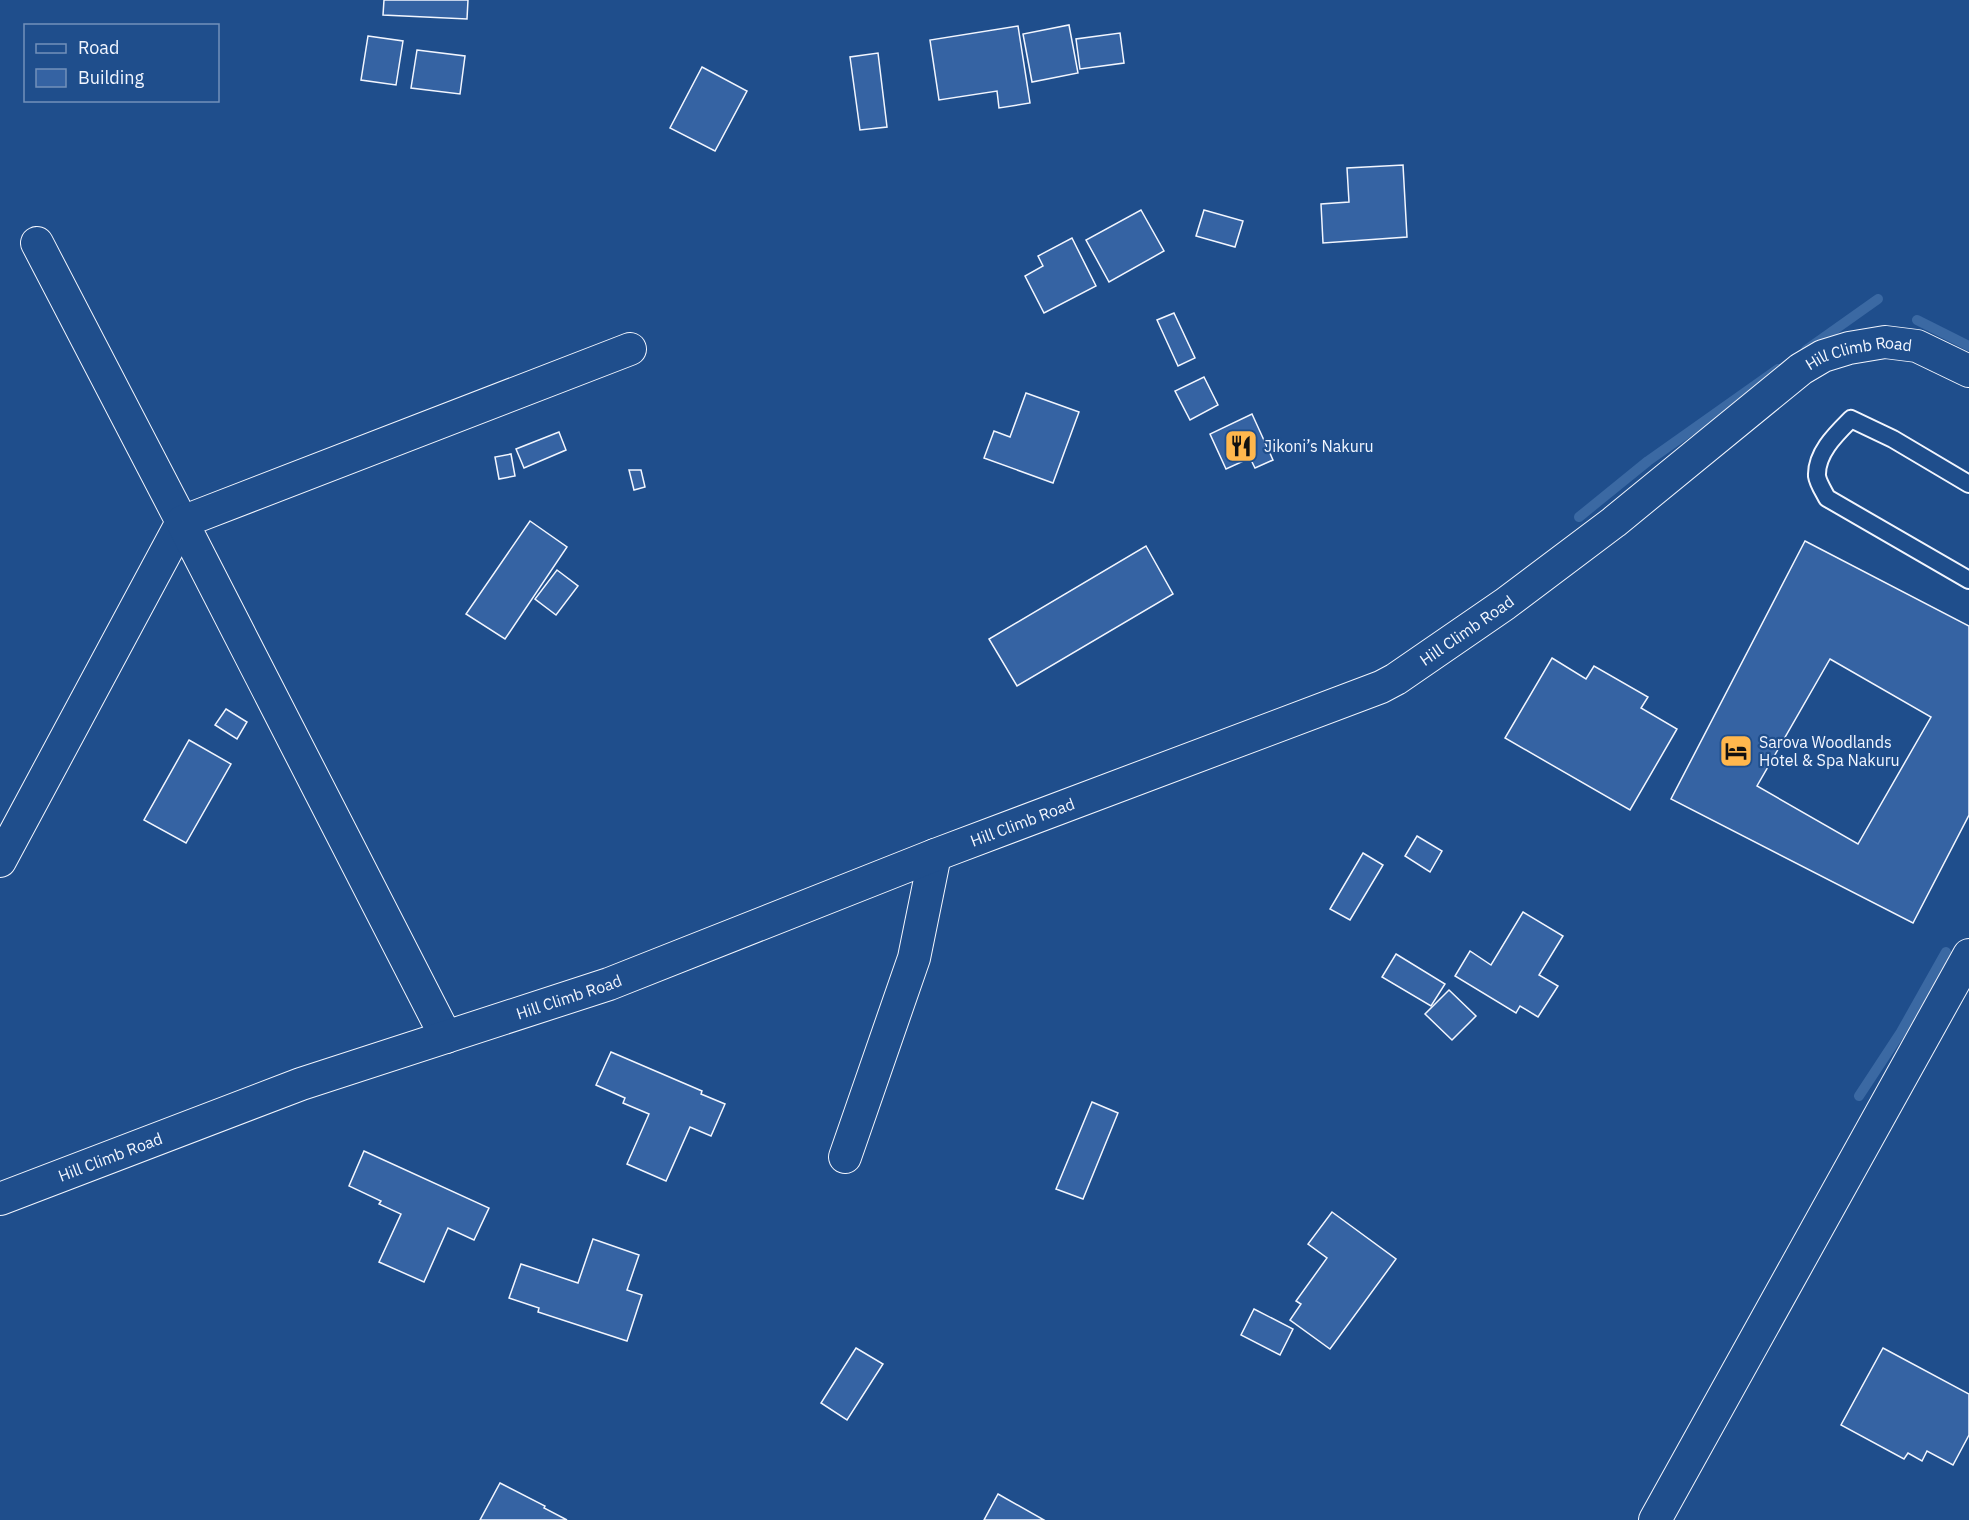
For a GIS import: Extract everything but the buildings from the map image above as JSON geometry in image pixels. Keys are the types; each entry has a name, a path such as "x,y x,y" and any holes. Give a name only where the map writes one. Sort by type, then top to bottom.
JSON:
{"street":[{"path":"37,243 446,1037"},
{"name":"Hill Climb Road","path":"0,1199 301,1084 609,984 935,855 1353,699 1396,679 1505,603 1614,522 1801,369 1822,356 1849,348 1885,342 1917,346 1969,371"},
{"path":"0,861 182,522 630,349"},
{"path":"845,1157 914,958 935,855"},
{"path":"1655,1520 1969,955"}],"lane":[{"path":"1969,484 1893,439 1851,419 1834,435 1821,457 1817,478 1827,498 1969,580"}],"waterway":[{"path":"1806,350 1878,299"},
{"path":"1917,320 1969,346"},
{"path":"1579,517 1648,461 1778,369"},
{"path":"1859,1096 1901,1032 1946,952"}],"place":[{"name":"Jikoni’s Nakuru","path":"1241,446"},
{"name":"Sarova Woodlands Hotel & Spa Nakuru","path":"1736,751"}]}
